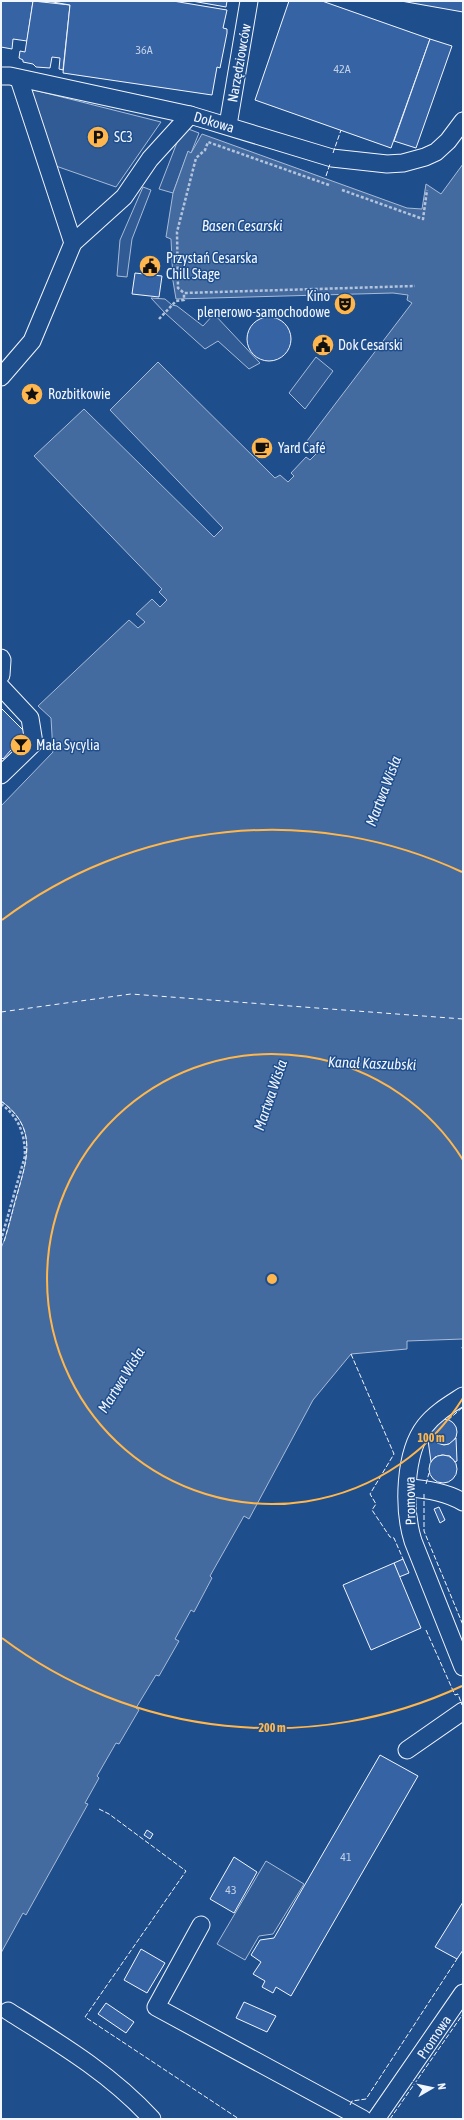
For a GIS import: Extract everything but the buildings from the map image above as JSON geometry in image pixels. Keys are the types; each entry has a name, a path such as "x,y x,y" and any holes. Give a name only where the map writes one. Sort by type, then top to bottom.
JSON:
{"street":[{"name":"Narzędziowców","path":"228,125 249,1"},
{"name":"Dokowa","path":"1,76 190,115 228,125 332,158 387,164 403,163 425,157 436,152 448,141 463,121"},
{"path":"19,79 73,243"},
{"path":"1,377 32,342 73,243 124,196 150,159 190,115"},
{"path":"1,658 1,675"},
{"path":"1,687 30,718 34,743 1,775"},
{"name":"Promowa","path":"463,1396 435,1415 416,1439 410,1458 407,1524 463,1667"},
{"path":"408,1488 425,1488 450,1495 463,1502"},
{"path":"407,1750 463,1711"},
{"path":"201,1925 156,2007 363,2119"},
{"name":"Promowa","path":"376,2119 463,1993"},
{"path":"8,2010 84,2060 130,2095 152,2119"}],"path":[{"path":"329,185 208,142 205,150 196,158 177,232 178,288 184,293 415,286"},
{"path":"342,190 423,219 427,190"},
{"path":"159,319 176,301 184,300 184,293"},
{"path":"1,1104 15,1117 20,1127 25,1145 25,1156 1,1240"}],"shaded area":[{"name":"SC3","path":"30,89 161,122 116,187 53,165"},
{"path":"183,127 199,133 191,153 188,152 173,193 159,189"},
{"path":"143,187 151,190 132,239 127,277 117,276 120,240"},
{"path":"151,298 165,299 172,305 177,306 203,326 214,314 260,363 249,369 218,341 205,349 165,313"},
{"path":"316,357 333,371 305,409 289,393"},
{"path":"266,1861 304,1884 273,1934 259,1936 245,1960 217,1944"}],"water":[{"path":"202,134 407,208 422,209 426,184 441,194 463,164 463,1339 407,1341 407,1349 351,1354 313,1400 249,1519 244,1516 210,1576 212,1578 194,1612 191,1610 175,1639 179,1641 159,1676 156,1675 136,1708 139,1710 119,1744 116,1743 97,1776 99,1778 85,1803 88,1804 26,1915 23,1913 1,1953 1,1248 23,1173 27,1147 21,1123 13,1112 1,1101 1,806 53,752 51,718 38,706 129,620 138,628 145,622 136,614 152,599 160,607 167,600 159,592 162,589 34,456 84,409 214,537 223,528 110,410 158,362 275,478 280,475 288,482 294,476 291,473 306,457 310,460 316,454 307,445 307,441 412,303 407,300 408,295 393,293 176,299 173,281 171,239 166,237 173,193 188,151 191,153"}],"ferry route":[{"path":"1,1012 131,994 463,1019"}],"fence":[{"path":"333,153 341,130"},
{"path":"326,176 330,164"},
{"path":"1,1101 12,1110 20,1120 24,1130 27,1152 4,1242"},
{"path":"462,1347 463,1351"},
{"path":"351,1354 394,1454 370,1494 376,1504 372,1510 390,1537 394,1538 403,1559"},
{"path":"448,1420 463,1407"},
{"path":"426,1484 429,1473"},
{"path":"424,1494 424,1531 463,1625"},
{"path":"426,1630 455,1695 458,1694 462,1705"},
{"path":"99,1809 109,1814 186,1871 85,2017 239,2119"},
{"path":"350,2105 352,2101 366,2099 457,1959"},
{"path":"390,2119 463,2014"}],"place":[{"name":"SC3","path":"98,137"},
{"name":"Przystań Cesarska Chill Stage","path":"150,266"},
{"name":"Kino plenerowo-samochodowe","path":"345,304"},
{"name":"Dok Cesarski","path":"323,345"},
{"name":"Rozbitkowie","path":"32,394"},
{"name":"Yard Café","path":"262,448"},
{"name":"Mała Sycylia","path":"21,745"}],"water label":[{"name":"Basen Cesarski","path":"242,225"},
{"name":"Martwa Wisła","path":"383,791"},
{"name":"Kanał Kaszubski","path":"372,1063"},
{"name":"Martwa Wisła","path":"270,1095"},
{"name":"Martwa Wisła","path":"121,1380"}]}
